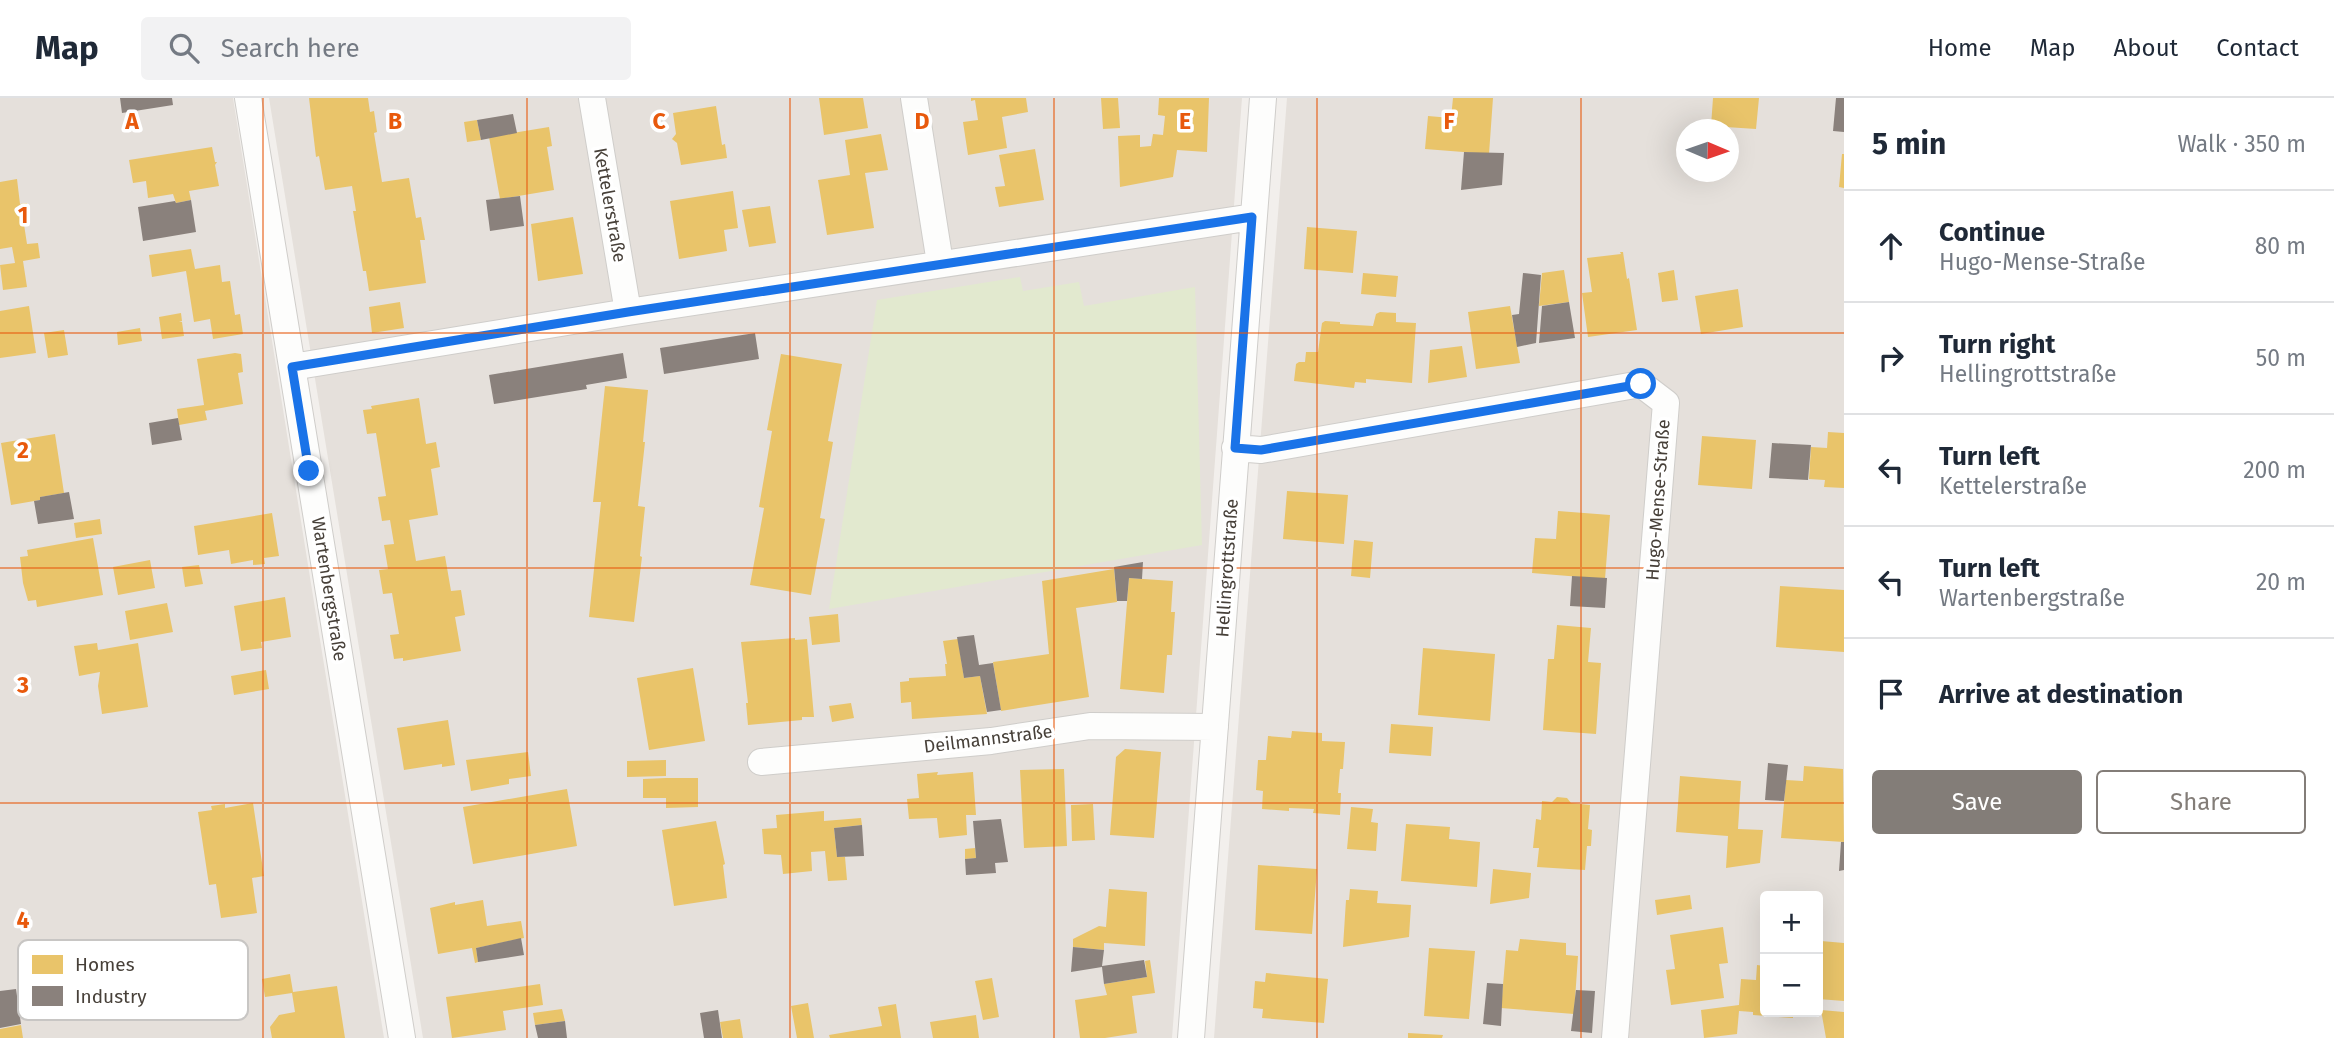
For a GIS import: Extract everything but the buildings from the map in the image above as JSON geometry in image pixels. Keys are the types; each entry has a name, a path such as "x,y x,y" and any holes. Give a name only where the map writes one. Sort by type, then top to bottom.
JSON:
{"street":[{"name":"Wartenbergstraße","path":"248,98 402,1038"},
{"name":"Kettelerstraße","path":"592,98 628,312"},
{"path":"914,98 940,263"},
{"name":"Hellingrottstraße","path":"1191,1038 1263,98"},
{"path":"292,367 940,263 1252,217"},
{"name":"Hugo-Mense-Straße","path":"1235,448 1261,450 1641,384 1666,402 1615,1038"},
{"name":"Deilmannstraße","path":"761,762 991,741 1090,726 1215,726"}],"shaded area":[{"path":"0,98 233,98 384,1038 0,1038"},
{"path":"269,98 1242,98 1172,1038 423,1038"},
{"path":"1287,98 1844,98 1844,1038 1214,1038"}],"green space":[{"path":"1020,277 1023,291 1079,282 1084,306 1195,287 1202,545 829,609 877,300"}],"route":[{"path":"309,471 292,367 940,263 1252,217 1235,448 1261,450 1641,384"}]}
